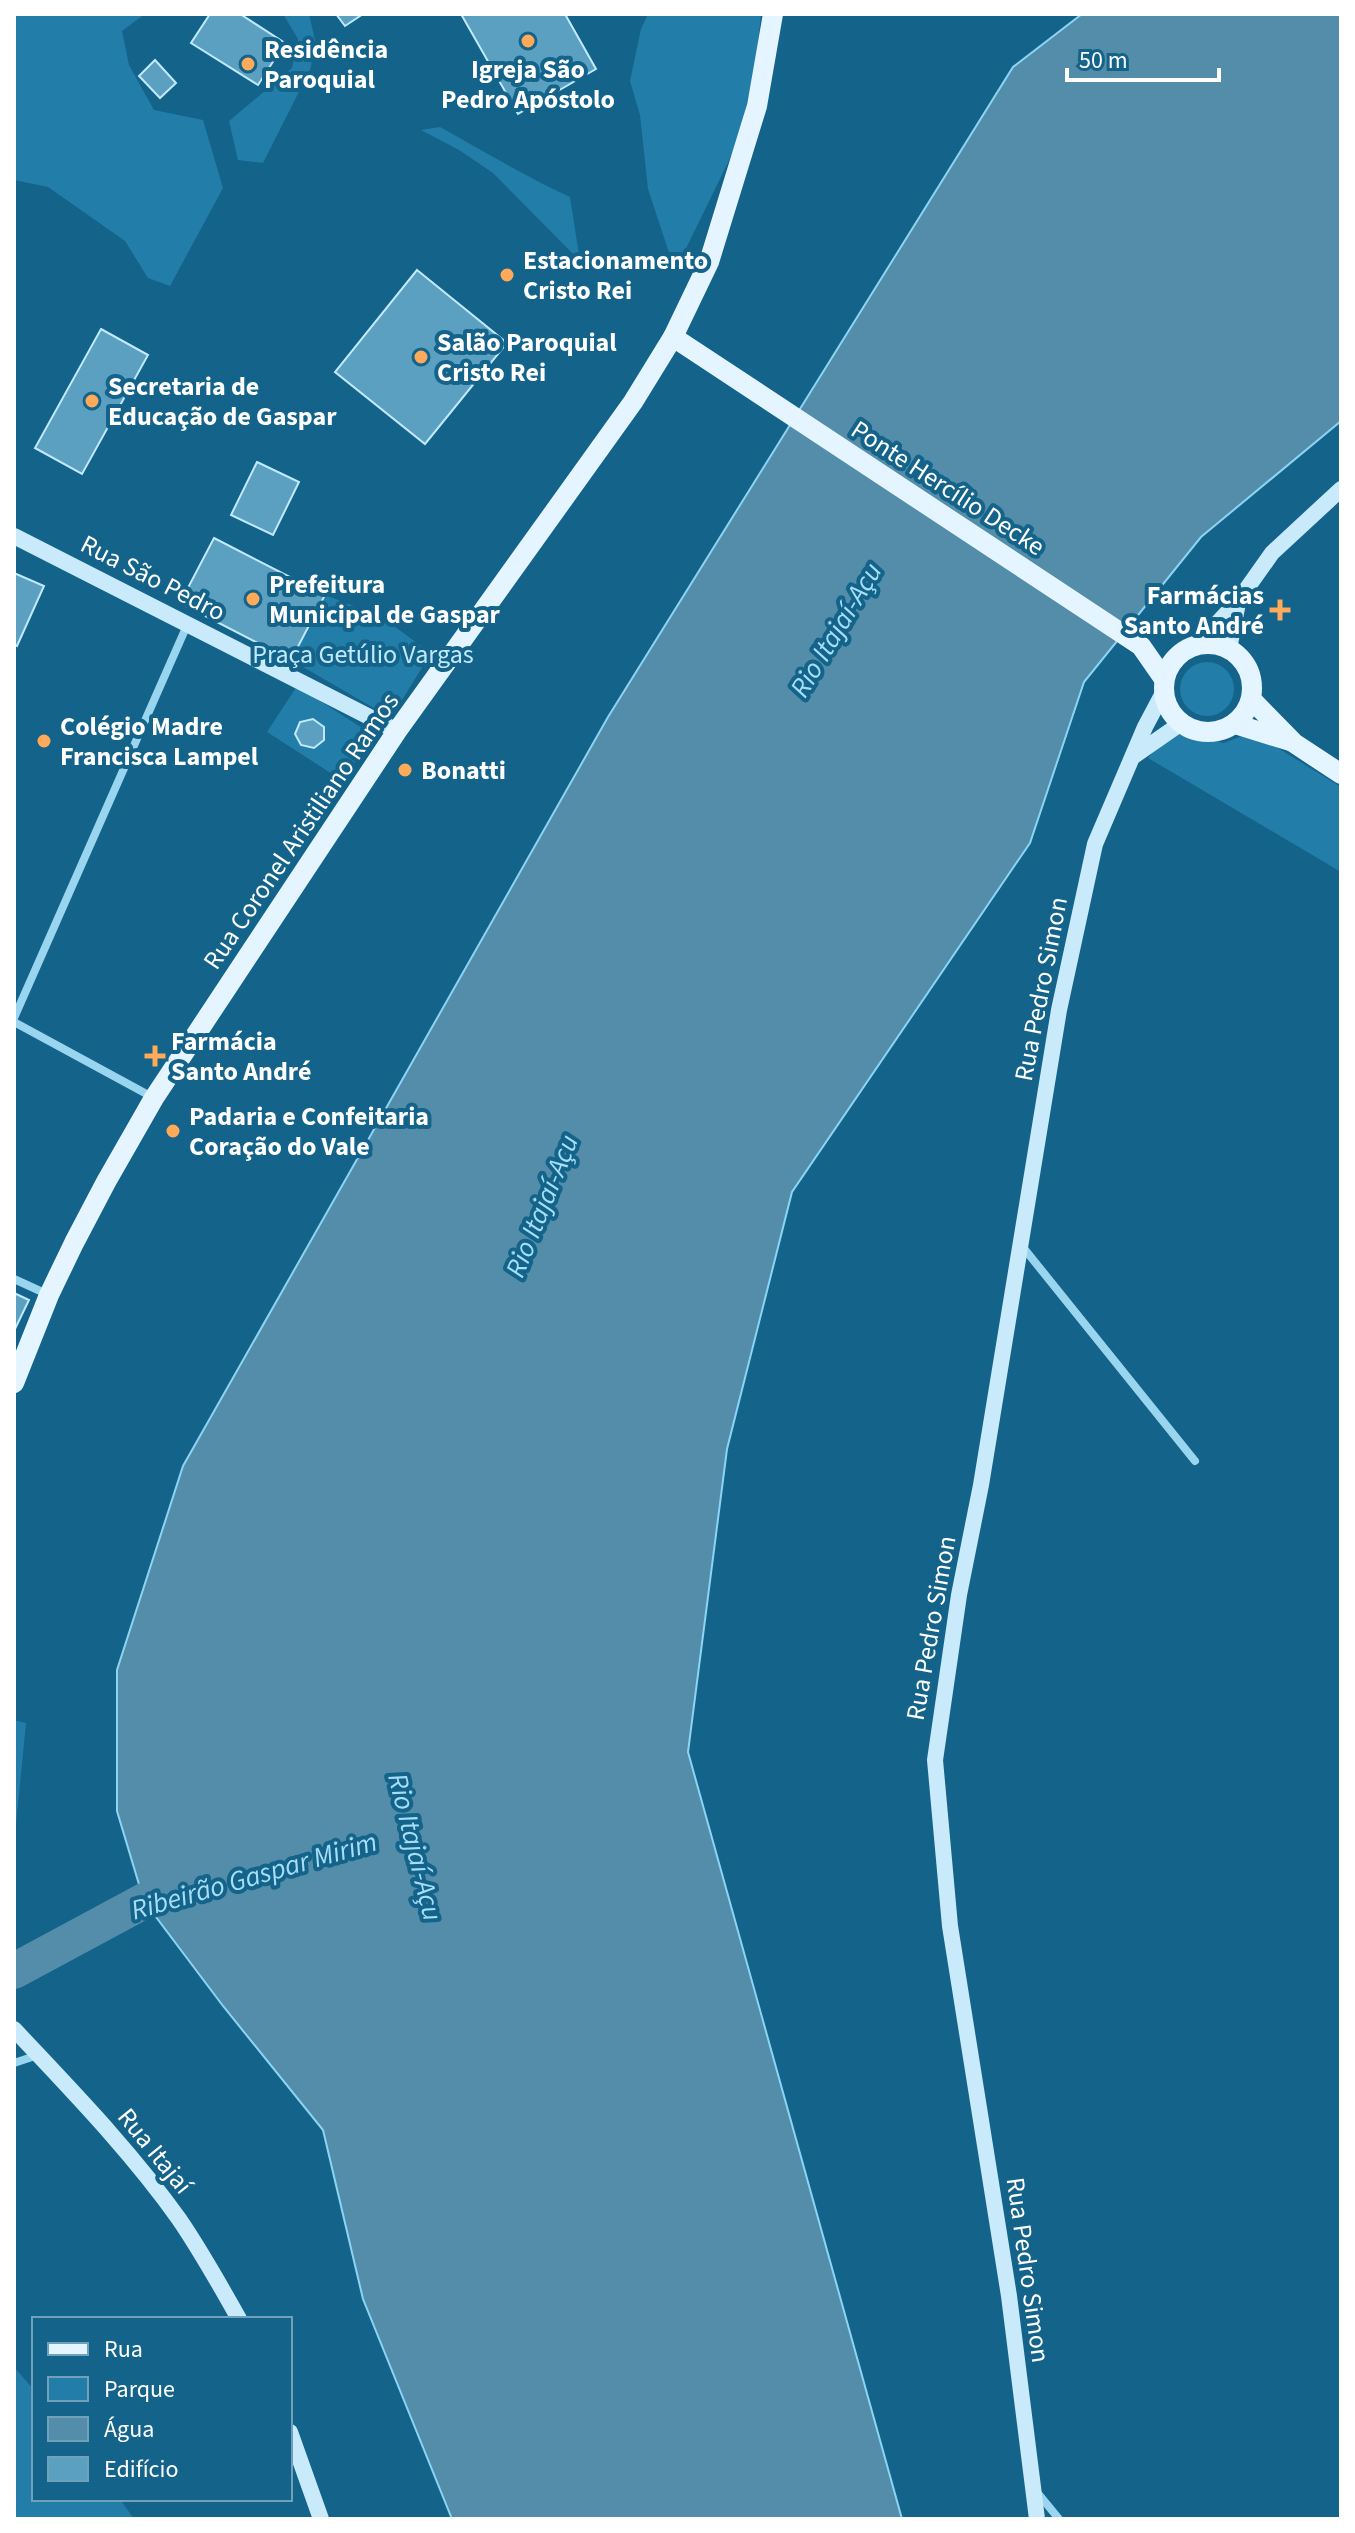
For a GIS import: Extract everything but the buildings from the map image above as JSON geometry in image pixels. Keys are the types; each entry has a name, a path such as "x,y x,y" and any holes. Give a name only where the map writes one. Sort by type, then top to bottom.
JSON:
{"main road":[{"name":"Rua Coronel Aristiliano Ramos","path":"14,1383 49,1295 106,1182 154,1098 397,731 633,402 673,337 709,262 757,106 773,14"},
{"name":"Ponte Hercílio Decke","path":"673,337 1137,644"},
{"path":"1137,644 1190,648 1213,644 1229,649 1240,657 1249,670 1251,699 1245,713 1224,730 1202,733 1180,724 1169,710 1164,686 1137,644"},
{"path":"1164,686 1173,662 1190,648"},
{"path":"1251,699 1294,743 1341,774"},
{"path":"1235,724 1294,743"}],"street":[{"path":"1190,648 1238,601 1272,553 1341,489"},
{"name":"Rua São Pedro","path":"14,536 397,731"},
{"path":"1229,649 1238,601"},
{"path":"154,1098 14,1020 188,623"},
{"name":"Rua Pedro Simon","path":"1037,2519 1009,2296 950,1926 935,1760 959,1595 1022,1246 1059,1010 1095,844 1164,686"},
{"path":"1133,757 1180,724"},
{"path":"1022,1246 1195,1461"},
{"path":"14,1279 49,1295"},
{"name":"Rua Itajaí","path":"20,2035 115,2138 154,2187 180,2221 238,2317"},
{"path":"14,2063 38,2055"},
{"path":"292,2438 321,2519"},
{"path":"1032,2487 1059,2519"}],"green space":[{"path":"14,14 145,14 122,31 129,65 154,110 203,120 223,188 170,286 148,278 125,241 48,187 14,180"},
{"path":"283,14 309,14 316,44 310,70 263,163 238,160 229,121 292,68 298,39"},
{"path":"648,14 761,14 756,64 738,142 675,271 648,189 640,115 630,81 641,29"},
{"path":"440,127 570,197 580,261 493,173 421,130"},
{"name":"Praça Getúlio Vargas","path":"325,595 380,616 431,653 391,718 291,660"},
{"path":"1207,662 1226,670 1234,689 1226,708 1207,716 1188,708 1180,689 1188,670"},
{"path":"297,686 373,735 343,781 267,732"},
{"path":"1172,730 1224,743 1252,732 1341,787 1341,872 1148,758"},
{"path":"14,1720 26,1723 14,1845"},
{"path":"14,2367 32,2388 32,2501 121,2501 134,2519 14,2519"}],"water":[{"name":"Rio Itajaí-Açu","path":"1082,14 1341,14 1341,421 1201,537 1084,682 1030,843 792,1192 727,1449 688,1752 902,2519 452,2519 363,2299 323,2130 223,2006 144,1901 117,1811 117,1670 183,1466 608,717 1013,67"}],"waterway":[{"name":"Ribeirão Gaspar Mirim","path":"14,1971 144,1901 189,1889"}],"place":[{"name":"Igreja São Pedro Apóstolo","path":"528,41"},
{"name":"Residência Paroquial","path":"248,64"},
{"name":"Estacionamento Cristo Rei","path":"507,275"},
{"name":"Salão Paroquial Cristo Rei","path":"421,357"},
{"name":"Secretaria de Educação de Gaspar","path":"92,401"},
{"name":"Prefeitura Municipal de Gaspar","path":"253,599"},
{"name":"Farmácias Santo André","path":"1280,610"},
{"name":"Colégio Madre Francisca Lampel","path":"44,741"},
{"name":"Bonatti","path":"405,770"},
{"name":"Farmácia Santo André","path":"155,1056"},
{"name":"Padaria e Confeitaria Coração do Vale","path":"173,1131"}]}
